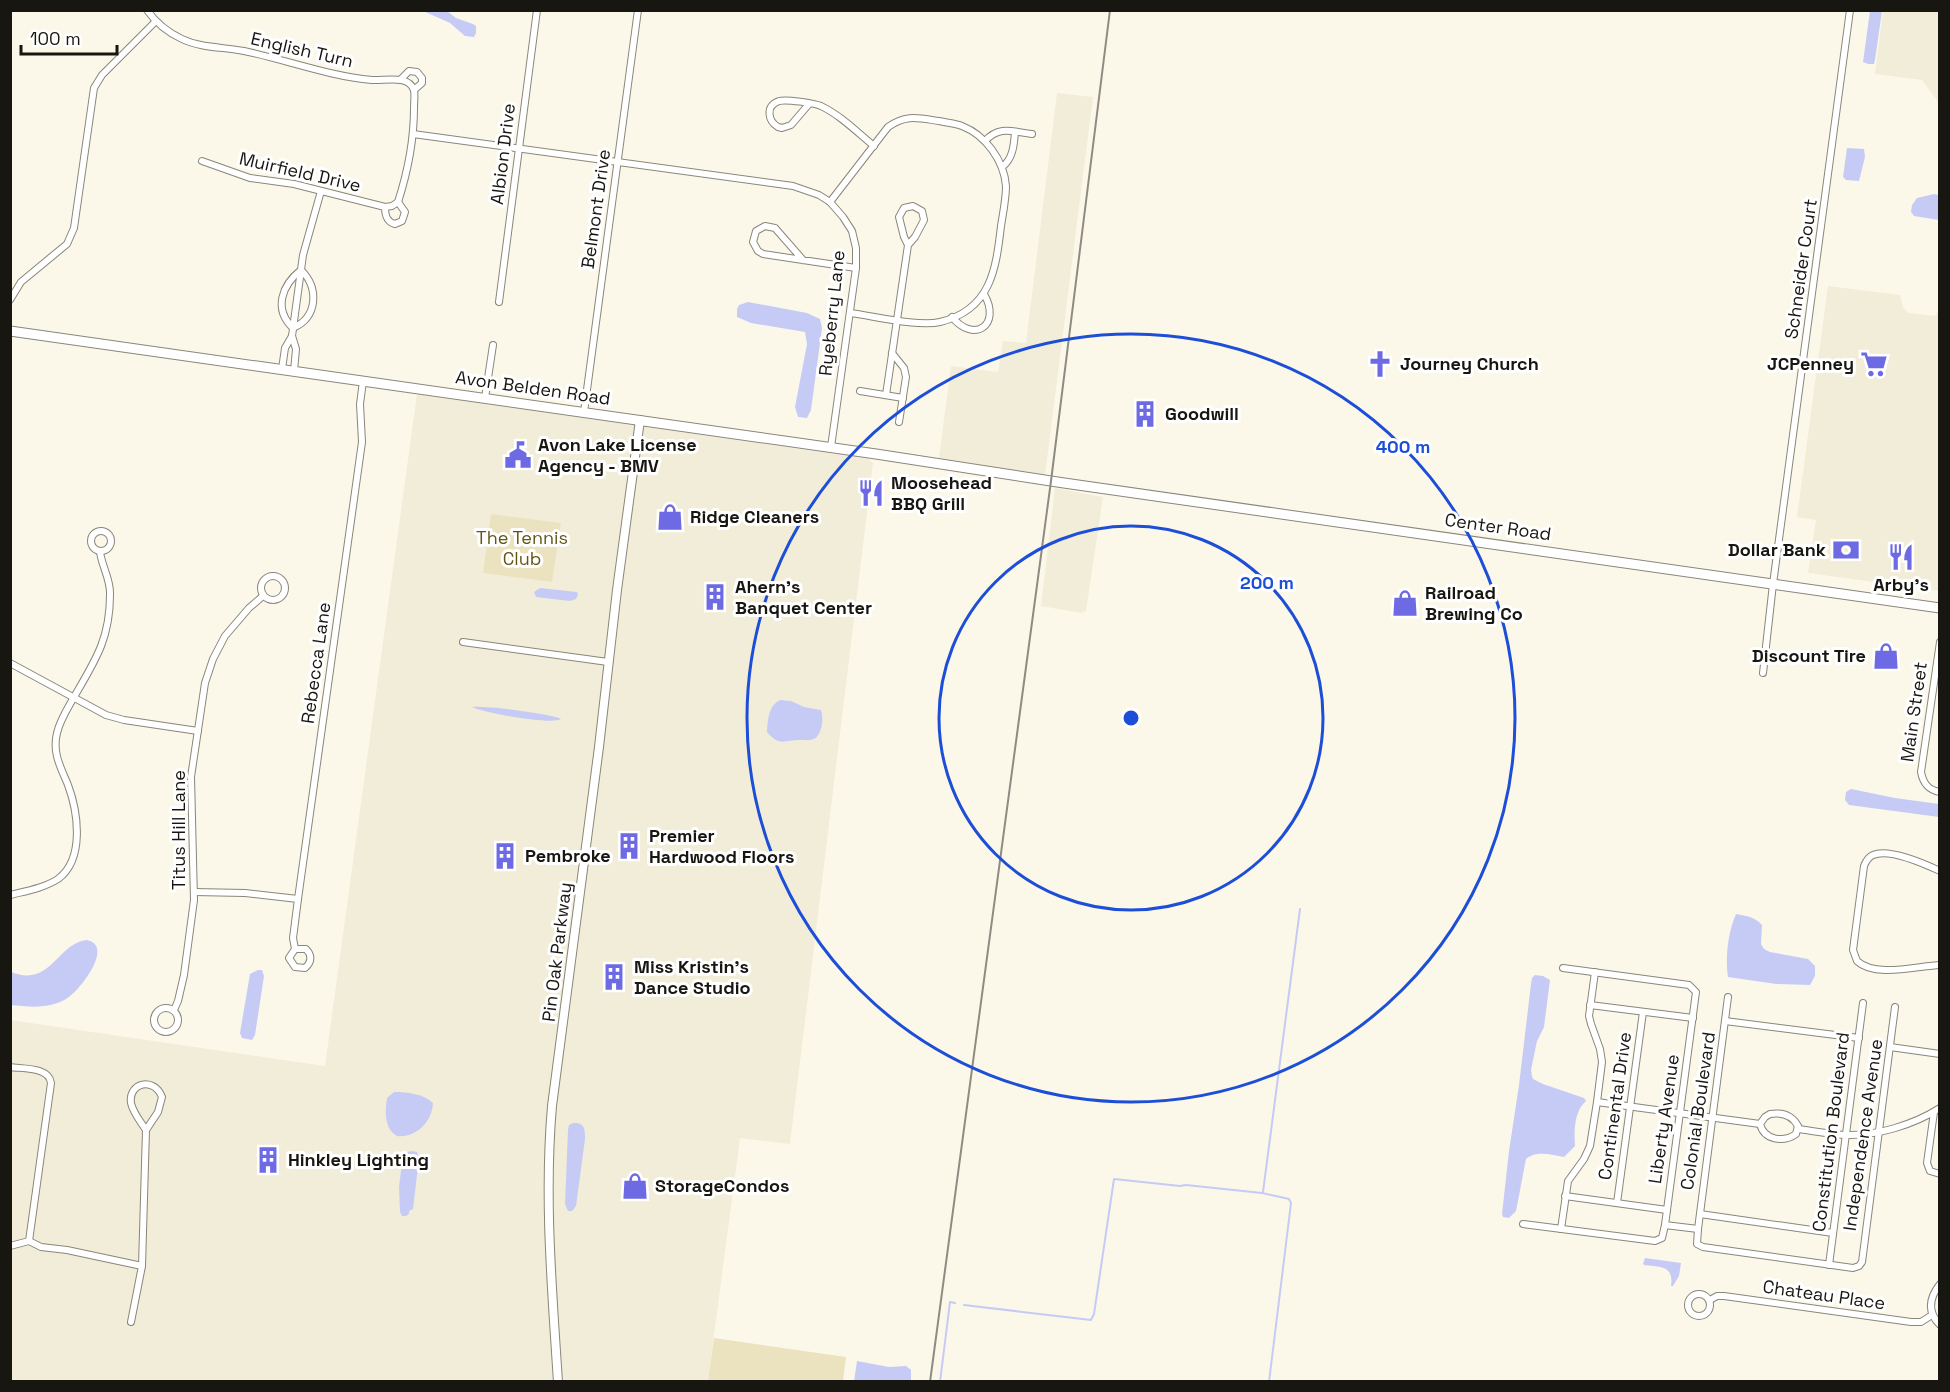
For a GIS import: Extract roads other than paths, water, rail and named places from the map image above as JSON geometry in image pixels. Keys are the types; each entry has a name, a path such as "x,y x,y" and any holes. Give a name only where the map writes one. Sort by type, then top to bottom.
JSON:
{"main road":[{"name":"Avon Belden Road","path":"10,331 831,447 1051,481"},
{"name":"Center Road","path":"1051,481 1940,608"}],"street":[{"name":"English Turn","path":"147,10 155,22 198,45 249,52 347,77 400,80 409,71 417,72 422,78 422,83 414,90"},
{"name":"Albion Drive","path":"499,302 537,10"},
{"name":"Belmont Drive","path":"584,412 638,10"},
{"name":"Schneider Court","path":"1763,674 1850,10"},
{"path":"10,300 21,282 67,244 74,228 94,88 102,75 155,22"},
{"path":"400,80 408,82 414,90 413,134"},
{"path":"809,104 787,127 778,127 771,120 771,107 779,101 809,104 819,105 874,146"},
{"path":"831,202 888,127 897,120 908,117 962,126 985,141 1002,166 1006,186 994,274 984,294 973,306 940,322 915,322 850,313"},
{"path":"985,141 998,130 1032,134"},
{"path":"1002,166 1011,156 1015,132"},
{"name":"Ryeberry Lane","path":"413,134 793,186 831,202 852,231 856,248 856,268 831,447"},
{"name":"Muirfield Drive","path":"202,161 250,178 392,205 411,155 413,134"},
{"path":"282,369 285,348 292,336 303,255 321,191"},
{"path":"886,395 908,245 924,220 922,211 914,206 904,208 899,216 908,245"},
{"path":"803,260 775,228 765,226 756,231 753,242 762,254 856,268"},
{"path":"293,328 302,324 310,314 314,300 310,279 301,270"},
{"path":"293,328 286,321 282,312 282,297 293,277 301,270"},
{"path":"952,317 959,326 978,330 984,328 988,324 990,306 984,294"},
{"path":"292,336 296,349 294,371"},
{"path":"485,398 493,345"},
{"path":"892,353 904,368 906,377 899,422"},
{"name":"Rebecca Lane","path":"295,949 293,938 298,899 362,442 360,404 363,381"},
{"path":"860,391 903,398"},
{"name":"Pin Oak Parkway","path":"558,1382 548,1208 548,1155 552,1106 640,420"},
{"path":"10,895 51,883 66,871 73,857 76,829 74,807 68,786 58,765 55,742 60,723 100,651 105,633 110,588 100,552"},
{"name":"Titus Hill Lane","path":"276,576 283,581 285,593 279,600 270,600 263,596 262,583 268,577 276,576"},
{"name":"Titus Hill Lane","path":"174,1010 184,975 194,892 191,792 205,683 213,659 232,626 263,596"},
{"path":"463,642 608,662"},
{"name":"Main Street","path":"1940,642 1921,765 1925,784 1932,790 1940,792"},
{"path":"10,663 115,719 198,731"},
{"path":"1940,871 1910,858 1879,854 1870,857 1864,866 1852,950 1856,960 1864,966 1894,970 1940,965"},
{"path":"194,892 245,893 298,899"},
{"name":"Liberty Avenue","path":"1563,968 1690,986 1696,994 1665,1225"},
{"path":"1560,1229 1569,1179 1584,1159 1590,1146 1597,1102 1602,1062 1599,1044 1590,1021 1595,972"},
{"name":"Colonial Boulevard","path":"1698,1229 1728,997"},
{"name":"Constitution Boulevard","path":"1829,1265 1863,1003"},
{"path":"1590,1005 1693,1018"},
{"name":"Independence Avenue","path":"1829,1265 1853,1269 1862,1262 1895,1007"},
{"name":"Titus Hill Lane","path":"165,1008 174,1010 178,1018 177,1027 167,1033 158,1030 153,1020 157,1011 165,1008"},
{"name":"Continental Drive","path":"1617,1203 1643,1012"},
{"path":"1725,1021 1859,1038"},
{"path":"1890,1047 1940,1054"},
{"path":"10,1067 44,1072 50,1078 50,1095 29,1241"},
{"path":"131,1322 142,1266 146,1130 158,1112 162,1097 156,1087 142,1084 131,1095 131,1104 146,1130"},
{"path":"1597,1102 1760,1124"},
{"path":"1798,1129 1846,1135 1879,1131 1903,1125 1937,1110"},
{"path":"1937,1110 1927,1163 1930,1171 1940,1174"},
{"path":"1760,1124 1770,1114 1781,1114 1793,1119 1798,1129"},
{"path":"1760,1124 1766,1135 1780,1139 1793,1136 1798,1129"},
{"path":"1566,1196 1667,1210"},
{"path":"1700,1215 1833,1233"},
{"path":"1523,1224 1656,1241 1662,1238 1665,1225 1698,1229 1697,1242 1702,1248 1829,1265"},
{"path":"10,1246 29,1241 41,1247 67,1250 142,1266"},
{"path":"1940,1284 1930,1301 1932,1315 1940,1325"},
{"name":"Chateau Place","path":"1710,1300 1717,1296 1724,1296 1914,1322 1921,1322 1932,1315"}],"water":[{"path":"423,11 447,11 456,18 476,26 476,33 474,37 465,36 450,23"},
{"path":"1870,11 1882,11 1874,64 1863,62"},
{"path":"1847,148 1864,149 1865,157 1859,181 1846,180 1843,177"},
{"path":"1939,195 1939,220 1914,216 1911,212 1912,205 1917,198"},
{"path":"748,302 807,313 820,319 822,328 811,410 807,418 798,417 795,407 807,344 805,332 751,323 737,317 739,305"},
{"path":"540,588 577,592 578,595 576,599 570,601 536,597 534,592"},
{"path":"780,700 821,710 822,725 816,738 782,742 775,740 767,732 771,710"},
{"path":"472,707 518,710 561,719 518,718"},
{"path":"1851,789 1939,804 1939,817 1849,805 1845,800 1846,792"},
{"path":"1736,914 1747,916 1762,925 1761,944 1764,949 1808,959 1815,966 1815,976 1810,985 1776,984 1728,977 1728,945"},
{"path":"87,940 95,944 96,959 86,979 72,995 46,1006 11,1005 11,972 25,975 36,974 45,970 77,943"},
{"path":"262,970 264,976 255,1035 252,1040 242,1038 240,1033 250,974"},
{"path":"1535,975 1550,980 1544,1027 1537,1041 1531,1070 1533,1079 1584,1098 1586,1101 1577,1116 1575,1146 1564,1157 1540,1154 1526,1159 1516,1211 1509,1218 1503,1217 1502,1214 1531,984"},
{"path":"394,1092 410,1093 433,1103 430,1116 422,1127 404,1136 397,1136 393,1133 388,1124 387,1098"},
{"path":"573,1123 582,1125 585,1139 576,1206 572,1211 568,1211 565,1204 568,1130 569,1125"},
{"path":"411,1151 417,1152 419,1158 413,1209 406,1216 402,1216 399,1187 403,1155"},
{"path":"1645,1258 1681,1263 1679,1276 1673,1286 1671,1286 1670,1274 1665,1268 1644,1265"},
{"path":"857,1361 889,1367 906,1366 911,1370 911,1381 854,1381"}],"waterway":[{"path":"964,1305 1091,1320 1094,1314 1114,1179 1263,1192 1300,909"},
{"path":"1262,1193 1289,1199 1291,1203 1269,1382"},
{"path":"940,1382 950,1302 955,1303"}],"railway":[{"path":"930,1382 1051,481 1110,10"}],"place":[{"name":"Journey Church","path":"1380,364"},
{"name":"JCPenney","path":"1874,364"},
{"name":"Goodwill","path":"1145,414"},
{"name":"Avon Lake License Agency - BMV","path":"518,455"},
{"name":"Moosehead BBQ Grill","path":"871,493"},
{"name":"Ridge Cleaners","path":"670,517"},
{"name":"Dollar Bank","path":"1846,550"},
{"name":"Arby's","path":"1901,557"},
{"name":"Ahern's Banquet Center","path":"715,597"},
{"name":"Railroad Brewing Co","path":"1405,603"},
{"name":"Discount Tire","path":"1886,656"},
{"name":"Premier Hardwood Floors","path":"629,846"},
{"name":"Pembroke","path":"505,856"},
{"name":"Miss Kristin's Dance Studio","path":"614,977"},
{"name":"Hinkley Lighting","path":"268,1160"},
{"name":"StorageCondos","path":"635,1186"}],"park label":[{"name":"The Tennis Club","path":"522,548"}]}
